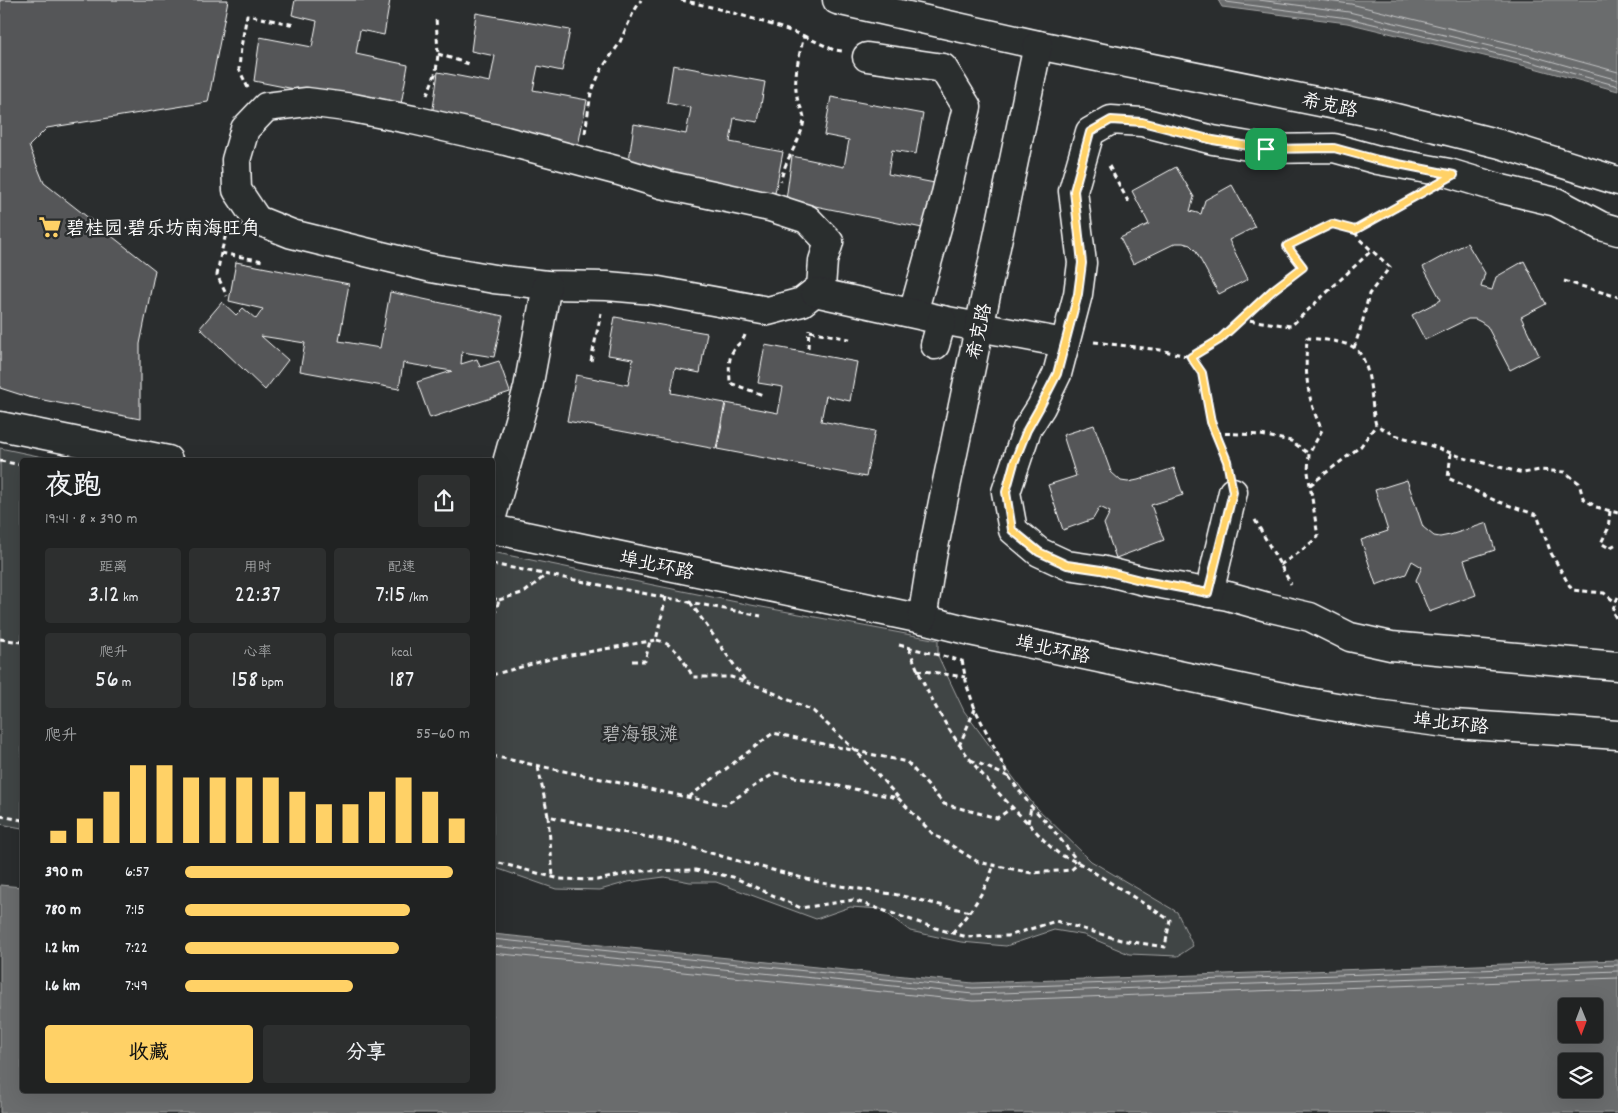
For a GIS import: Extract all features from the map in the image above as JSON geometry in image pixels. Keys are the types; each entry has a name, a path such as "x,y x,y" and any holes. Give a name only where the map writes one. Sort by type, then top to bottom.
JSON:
{"street":[{"name":"希克路","path":"837,0 1038,45 1380,114 1500,144 1618,181"},
{"name":"希克路","path":"922,619 932,557 1038,45"},
{"path":"867,57 943,68 967,107 943,206 913,313"},
{"path":"307,102 353,108 413,120 506,141 661,184 778,210 806,219 828,242 823,261 821,286 802,302 768,311 653,290 607,286 547,285 494,279 431,268 292,234 257,220 237,190 236,160 245,129 266,107 307,102"},
{"path":"1618,231 1601,226 1556,202 1454,175 1378,160 1334,148 1266,149 1213,140 1142,122 1111,120 1090,132 1074,191 1082,263 1078,294 1057,374 1027,430 1006,492 1012,530 1039,552 1067,565 1101,570 1144,581 1228,596 1310,617 1350,637 1392,646 1618,666"},
{"path":"495,505 528,388 547,285"},
{"path":"815,292 913,313 938,332 979,326 1064,343"},
{"path":"0,426 158,458"},
{"path":"1208,593 1233,492"},
{"name":"埠北环路","path":"495,530 1287,698 1376,714 1454,724 1618,735"}],"path":[{"path":"576,160 586,133 591,93 601,70 619,44 641,0"},
{"path":"681,0 716,7 766,22 804,36 834,50 867,57"},
{"path":"260,113 239,69 247,15 295,25"},
{"path":"413,120 436,72 438,54 436,16"},
{"path":"778,210 781,177 799,138 804,118 797,98 795,83 798,57 804,36"},
{"path":"438,54 469,64"},
{"path":"1191,357 1219,340 1273,290 1303,267 1287,246 1332,224 1355,230 1454,175"},
{"path":"226,296 217,275 226,234 236,224 253,213"},
{"path":"1354,348 1369,294 1390,266 1358,238 1355,230"},
{"path":"1241,319 1291,326 1372,250"},
{"path":"221,253 263,261"},
{"path":"1564,281 1618,297"},
{"path":"591,361 607,286"},
{"path":"751,307 744,340 733,351 729,362 730,384 763,395"},
{"path":"810,331 854,340"},
{"path":"1280,565 1318,537 1308,472 1309,454 1322,430 1309,399 1306,362 1307,338 1325,339 1354,348 1367,365 1376,425 1395,435 1464,458 1523,473 1540,470 1565,472 1579,483 1583,498 1596,507 1618,513"},
{"path":"1064,343 1094,342 1160,350 1191,357 1202,373 1211,422 1227,461 1233,492 1252,514 1310,617"},
{"path":"1310,485 1361,446 1376,425"},
{"path":"1216,433 1261,435 1291,441 1309,454"},
{"path":"1451,453 1448,478 1496,501 1537,515 1551,553 1572,590 1604,593 1615,602"},
{"path":"0,461 20,465"},
{"path":"1610,510 1608,529 1601,543 1609,548 1618,543"},
{"path":"495,565 768,618"},
{"path":"495,599 499,600 525,592 547,575"},
{"path":"656,640 666,597"},
{"path":"1618,597 1612,611 1618,621"},
{"path":"495,614 499,600"},
{"path":"690,602 746,683"},
{"path":"0,640 20,642"},
{"path":"632,661 645,661 650,640"},
{"path":"495,674 554,658 650,640 666,642 680,655 693,677 731,678 763,688 813,711 856,752 933,834 978,862 1032,873 1071,870 1079,863"},
{"path":"891,643 962,661 975,709 1010,777 1031,806 1051,827 1079,863"},
{"path":"495,862 560,879 597,880 641,871 695,870 733,877 801,908 852,900 967,937 1008,936 1056,921 1122,940 1165,947 1170,920 1058,852 1012,808 970,760 936,710 917,670 909,647"},
{"path":"917,670 965,677"},
{"path":"959,746 975,709"},
{"path":"688,797 773,733 907,762 944,804 997,818 1012,808"},
{"path":"495,757 725,805 775,772 898,798"},
{"path":"970,760 1010,777"},
{"path":"538,767 548,816 553,877"},
{"path":"1028,823 1031,806"},
{"path":"0,816 20,820"},
{"path":"548,816 600,828 670,840 742,862 822,883 898,894 970,912"},
{"path":"952,933 970,912 987,886 994,865"}],"green space":[{"path":"0,448 48,458 20,458 20,828 0,824"},
{"name":"碧海银滩","path":"495,553 751,605 938,640 938,656 964,711 1033,804 1091,861 1177,912 1193,946 1178,956 1129,954 1084,935 1054,930 1006,946 961,942 910,931 881,909 850,907 816,919 716,882 690,882 664,877 628,882 600,890 556,889 495,868"}],"water":[{"path":"1218,0 1618,0 1618,91 1534,68 1347,23 1222,7"},
{"path":"0,885 20,887 20,1093 495,1093 495,934 973,983 1618,960 1618,1113 0,1113"}],"building":[{"name":"碧桂园·碧乐坊南海旺角","path":"0,0 228,0 208,102 47,128 29,146 44,183 155,270 140,344 140,419 28,397 0,388"},
{"path":"295,0 390,0 384,35 360,30 356,54 408,65 400,110 254,81 260,37 312,47 317,21 292,15"},
{"path":"476,13 570,30 562,71 538,66 533,90 587,100 578,146 432,116 438,72 490,82 495,56 471,51"},
{"path":"673,65 765,82 758,122 734,118 730,142 783,152 774,198 628,168 634,124 686,134 691,108 667,103"},
{"path":"831,97 923,114 916,154 892,150 888,174 940,184 932,230 786,200 792,156 844,167 849,140 824,135"},
{"path":"1176,167 1194,197 1190,211 1201,214 1205,200 1232,185 1255,227 1229,240 1248,279 1219,294 1195,250 1190,245 1176,243 1133,264 1120,238 1149,224 1132,191"},
{"path":"1467,243 1485,273 1481,287 1492,290 1496,277 1524,261 1546,304 1521,317 1539,355 1510,370 1487,326 1481,322 1475,319 1468,319 1425,340 1412,315 1441,300 1423,267"},
{"path":"236,262 349,284 339,341 380,348 390,292 503,316 494,357 462,352 461,364 477,359 480,367 499,361 510,392 430,418 417,382 452,371 403,363 399,389 300,371 305,343 261,336 288,360 265,390 200,328 222,302 236,315 243,308 256,319 263,309 229,301"},
{"path":"615,317 707,333 700,373 675,368 671,393 725,403 716,449 567,421 576,375 628,385 633,359 608,355"},
{"path":"765,345 857,362 850,401 826,396 821,421 875,431 866,477 717,449 726,403 778,413 783,387 758,383"},
{"path":"1094,425 1111,472 1121,481 1138,480 1174,468 1183,495 1151,505 1164,540 1116,558 1104,524 1110,512 1100,507 1093,519 1063,530 1048,485 1076,476 1063,435"},
{"path":"1407,480 1423,527 1434,536 1450,535 1487,523 1495,550 1464,560 1476,595 1429,612 1416,580 1422,567 1412,561 1406,574 1376,585 1361,540 1388,531 1375,490"}],"place":[{"name":"碧桂园·碧乐坊南海旺角","path":"50,227"}],"route":[{"path":"1111,120 1142,122 1213,140 1266,149 1334,148 1378,160 1454,175 1355,230 1332,224 1287,246 1303,267 1273,290 1219,340 1191,357 1202,373 1211,422 1227,461 1233,492 1208,593 1144,581 1101,570 1067,565 1039,552 1012,530 1006,492 1014,463 1027,430 1057,374 1078,294 1082,263 1074,191 1090,132 1111,120"}]}
